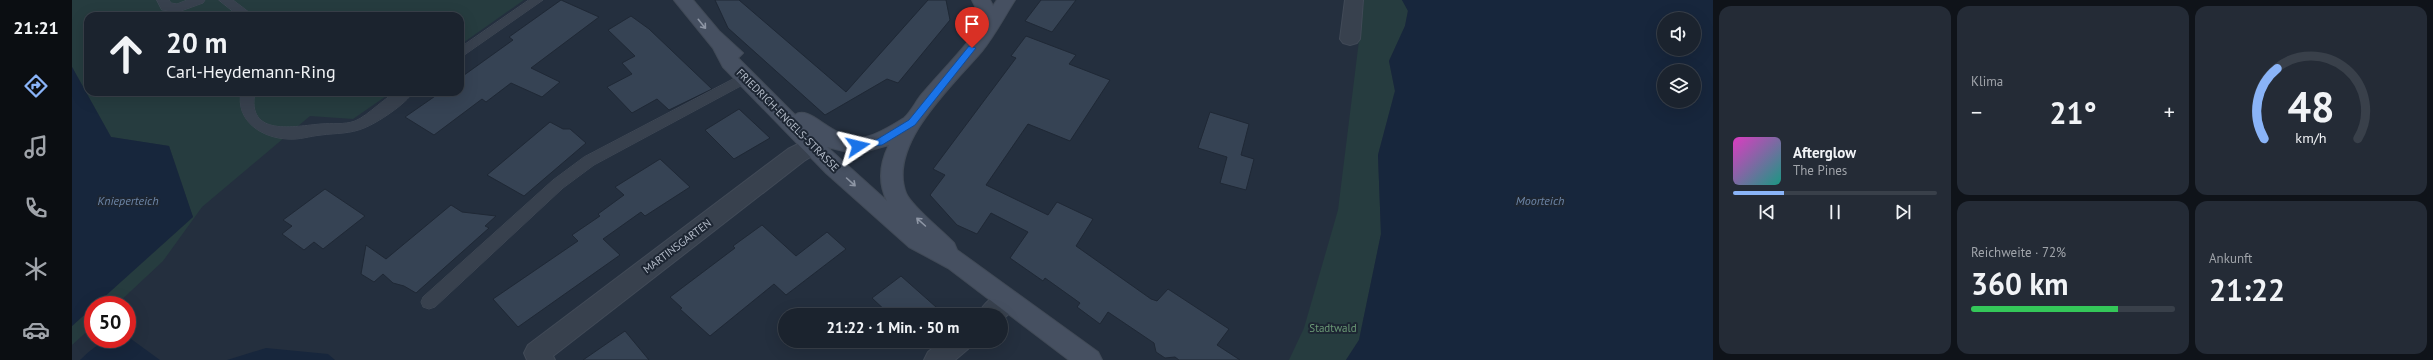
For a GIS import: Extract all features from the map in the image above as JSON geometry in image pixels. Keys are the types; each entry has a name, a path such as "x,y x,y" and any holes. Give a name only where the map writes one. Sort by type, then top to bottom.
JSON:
{"main road":[{"name":"FRIEDRICH-ENGELS-STRASSE","path":"683,0 722,46 730,62 745,78 819,142 867,145 888,138 912,123"},
{"path":"965,57 982,19 985,8 981,0"},
{"path":"912,123 986,32 1006,0"},
{"name":"FRIEDRICH-ENGELS-STRASSE","path":"722,46 744,60 819,142 917,240 956,262"},
{"name":"FRIEDRICH-ENGELS-STRASSE","path":"912,123 893,164 891,176 895,194 902,204 931,232 998,308"},
{"name":"FRIEDRICH-ENGELS-STRASSE","path":"1008,314 1089,360"}],"street":[{"path":"1350,39 1354,0"},
{"name":"MARTINSGARTEN","path":"542,360 537,353 796,155 819,142"},
{"path":"937,360 951,348"}],"lane":[{"path":"163,0 166,7 178,8 199,0"},
{"path":"226,0 242,12"},
{"path":"464,51 537,0"},
{"path":"429,302 537,203 589,161 745,78"},
{"path":"246,96 244,101 246,111 252,120 271,130 288,134 317,130 343,130 361,124 400,96"}],"green space":[{"path":"72,0 524,0 464,42 464,12 84,12 84,89 72,67"},
{"name":"Stadtwald","path":"1364,0 1402,0 1408,10 1405,26 1389,61 1395,91 1378,155 1381,234 1359,340 1346,360 1289,360 1304,328 1338,210"},
{"path":"88,96 386,96 353,119 310,116 202,207 163,261 126,296 105,296 193,217 169,146 111,137"},
{"path":"84,315 84,334 72,345 72,326"}],"water":[{"name":"Moorteich","path":"1402,0 1713,0 1713,360 1346,360 1359,340 1381,234 1378,155 1395,91 1389,61 1405,26 1408,11"},
{"name":"Knieperteich","path":"72,67 84,89 84,96 88,96 111,137 169,146 193,217 105,296 84,296 84,315 72,326"},
{"path":"136,343 160,360 80,360 94,348 136,348"},
{"path":"266,348 328,354 335,360 227,360"}],"building":[{"path":"561,0 599,17 531,68 560,82 542,97 511,83 486,102 482,99 434,135 405,117 435,96 464,96 464,75 513,40 509,37"},
{"path":"715,0 739,0 846,92 928,0 946,0 950,20 898,83 887,79 825,115 728,28"},
{"path":"1041,0 1076,0 1052,32 1025,21"},
{"path":"631,16 649,29 712,89 669,110 657,99 632,113 607,87 632,74 622,63 635,56 608,30"},
{"path":"1026,36 1076,55 1069,64 1110,80 1070,141 1028,124 986,185 1048,215 1057,202 1093,219 1076,246 1151,299 1157,301 1168,289 1229,329 1217,345 1240,360 1179,360 1175,357 1165,358 1156,352 1154,343 1108,312 1100,324 1077,307 1080,303 1045,278 1043,281 1010,258 1028,232 991,213 977,234 957,225 930,195 945,175 933,169 1016,58 1011,56"},
{"path":"739,109 770,138 734,159 705,130"},
{"path":"1210,112 1249,124 1241,155 1254,159 1246,190 1220,183 1227,157 1198,148"},
{"path":"550,122 563,129 570,129 586,143 524,196 487,175"},
{"path":"660,159 690,187 645,216 641,212 603,239 620,255 518,327 493,299 578,241 572,235 600,216 598,214 624,195 615,187"},
{"path":"325,189 365,216 323,249 314,242 304,250 282,234 292,226 283,220"},
{"path":"451,205 462,212 496,216 485,226 489,228 416,293 404,286 393,283 383,274 374,282 361,274 366,245 386,259"},
{"path":"762,225 796,256 827,232 846,249 786,295 774,284 710,336 680,309 682,308 670,297 735,248 733,246"},
{"path":"901,276 937,308 883,308 872,298"},
{"path":"625,331 649,360 583,360"}],"route":[{"path":"858,146 879,142 912,123 972,48"}]}
